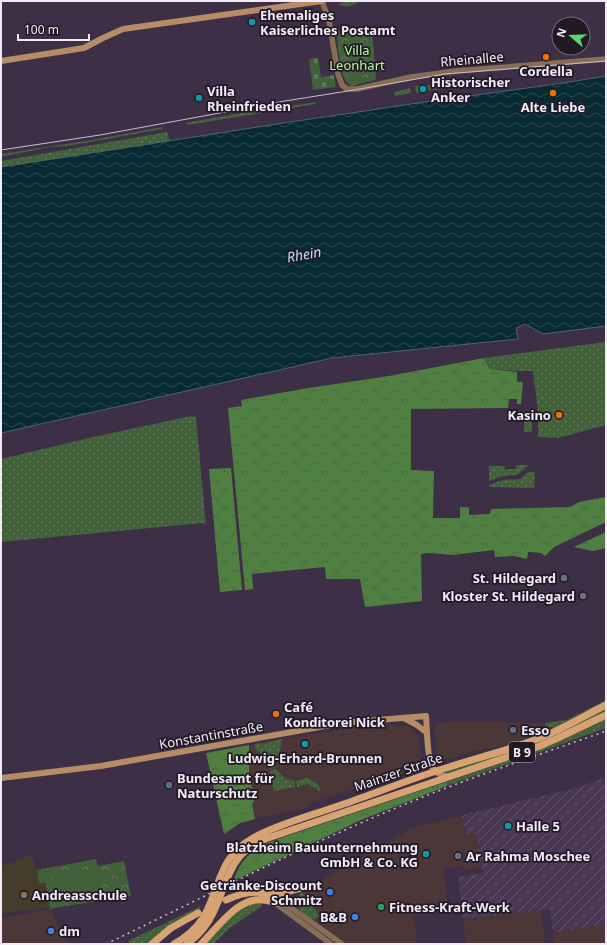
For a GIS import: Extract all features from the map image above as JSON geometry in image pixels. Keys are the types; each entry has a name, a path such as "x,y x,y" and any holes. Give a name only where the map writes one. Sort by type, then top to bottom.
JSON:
{"main road":[{"path":"1,61 84,48 122,29 323,1"},
{"name":"Mainzer Straße","path":"174,944 194,929 206,912 223,868 234,853 257,835 432,770 537,739 606,705"},
{"name":"Mainzer Straße","path":"187,944 205,927 216,907 226,879 241,854 262,840 540,746 606,714"},
{"name":"Konstantinstraße","path":"1,778 101,766 342,724 426,716 427,734"},
{"path":"404,718 417,725 427,734 432,770 422,785"},
{"path":"432,770 440,775 448,777"},
{"path":"226,900 246,893 281,893 301,888"},
{"path":"268,894 277,902"},
{"path":"201,944 230,914 241,905 256,900 277,902"},
{"path":"152,944 171,928 198,913"}],"street":[{"name":"Rheinallee","path":"323,1 329,21 338,74 342,85 347,88 357,89 411,77 456,71 606,59"},
{"path":"277,902 331,944"},
{"path":"277,902 342,944"}],"shaded area":[{"path":"453,721 545,723 546,728 539,733 511,744 479,750 449,759 441,759 437,755 434,727 437,724"},
{"path":"380,724 411,727 415,732 418,736 421,755 419,766 416,769 312,803 309,807 255,819 252,804 254,801 249,771 249,745"},
{"path":"606,777 606,924 553,933 550,909 463,919 458,877 483,873 476,833 466,834 462,815 576,788"},
{"path":"462,815 466,834 476,833 482,868 464,870 463,866 443,869 449,907 414,914 417,944 344,944 313,920 320,916 302,892 410,829"},
{"name":"Andreasschule","path":"31,855 37,870 39,883 46,882 49,907 1,914 1,866"},
{"path":"50,909 67,944 1,944 1,918"},
{"path":"541,910 545,944 466,944 463,919"},
{"path":"606,924 606,944 554,944 553,933"}],"green space":[{"path":"347,1 360,1 349,6 338,4"},
{"name":"Villa Leonhart","path":"372,29 376,80 351,86 343,76 341,69 338,52 337,31"},
{"path":"318,58 321,77 334,75 336,87 313,90 309,59"},
{"path":"466,80 466,86 453,88 452,81"},
{"path":"450,82 450,88 433,90 433,84"},
{"path":"430,85 431,90 416,93 415,86"},
{"path":"410,88 411,93 395,96 394,92"},
{"path":"315,102 316,104 266,112 266,110"},
{"path":"261,110 261,113 188,125 185,123 242,113"},
{"path":"162,127 162,129 68,146 50,147 1,157 1,154 86,141"},
{"path":"167,132 170,141 1,167 1,161"},
{"path":"606,342 606,425 558,438 538,437 538,411 533,371 490,369 484,358"},
{"path":"484,358 490,369 517,372 517,382 523,382 521,404 517,404 517,399 509,399 508,408 411,409 411,470 434,471 433,518 460,518 460,507 469,507 469,515 490,514 491,509 570,507 579,502 606,497 606,522 554,547 545,556 541,553 528,552 527,559 514,556 495,557 494,550 453,555 428,553 421,554 422,601 365,607 360,579 326,579 325,567 252,574 253,589 245,590 228,408 242,406 241,400 389,376"},
{"path":"191,416 196,417 206,525 203,523 1,542 1,459"},
{"path":"524,421 532,421 532,432 524,432"},
{"path":"516,465 529,465 517,475 503,476 489,481 489,466 505,466 505,469 516,469"},
{"path":"231,468 242,590 220,592 209,469"},
{"path":"528,472 535,472 534,488 489,487 489,485 503,480 520,479"},
{"path":"606,532 606,548 593,551 574,547"},
{"path":"606,700 553,728 546,728 545,723 566,720"},
{"path":"606,708 606,711 533,746 444,775 442,773 486,758"},
{"path":"606,719 606,728 447,786 446,782 550,746"},
{"path":"282,739 280,752 283,763 274,757 275,768 270,769 267,758 256,750 254,744 261,744"},
{"path":"249,745 249,771 254,801 252,804 255,819 240,823 224,834 206,753"},
{"path":"276,769 284,778 294,781 295,787 274,791 270,771"},
{"path":"307,778 318,784 321,792 308,784 297,787 296,781"},
{"path":"446,782 447,786 361,820 233,881 243,861 252,852 272,841"},
{"path":"96,859 98,866 124,861 131,896 50,909 46,883 39,883 37,870"},
{"path":"101,869 100,873 104,898 55,905 52,880 94,873 53,879 53,875"},
{"path":"302,892 320,916 313,920 301,912 298,908 296,901"},
{"path":"261,903 262,906 231,927 213,944 205,944 223,924 237,912 252,904"},
{"path":"201,906 198,912 150,944 130,944 128,941"}],"water":[{"name":"Rhein","path":"606,76 606,326 543,334 525,324 516,328 518,339 332,358 1,433 1,167 331,116"}],"tram line":[{"path":"1,150 100,135 285,101 445,74 606,61"}],"railway":[{"path":"106,944 286,857 396,808 448,787 606,731"}],"place":[{"name":"Ehemaliges Kaiserliches Postamt","path":"252,22"},
{"name":"Cordella","path":"546,57"},
{"name":"Historischer Anker","path":"423,89"},
{"name":"Alte Liebe","path":"553,93"},
{"name":"Villa Rheinfrieden","path":"199,98"},
{"name":"Kasino","path":"559,415"},
{"name":"St. Hildegard","path":"564,578"},
{"name":"Kloster St. Hildegard","path":"583,596"},
{"name":"Café Konditorei Nick","path":"276,714"},
{"name":"Esso","path":"513,730"},
{"name":"Ludwig-Erhard-Brunnen","path":"305,744"},
{"name":"Bundesamt für Naturschutz","path":"169,785"},
{"name":"Halle 5","path":"508,826"},
{"name":"Blatzheim Bauunternehmung GmbH & Co. KG","path":"426,854"},
{"name":"Ar Rahma Moschee","path":"458,856"},
{"name":"Getränke-Discount Schmitz","path":"330,892"},
{"name":"Andreasschule","path":"24,895"},
{"name":"Fitness-Kraft-Werk","path":"381,907"},
{"name":"B&B","path":"355,917"},
{"name":"dm","path":"51,931"}]}
